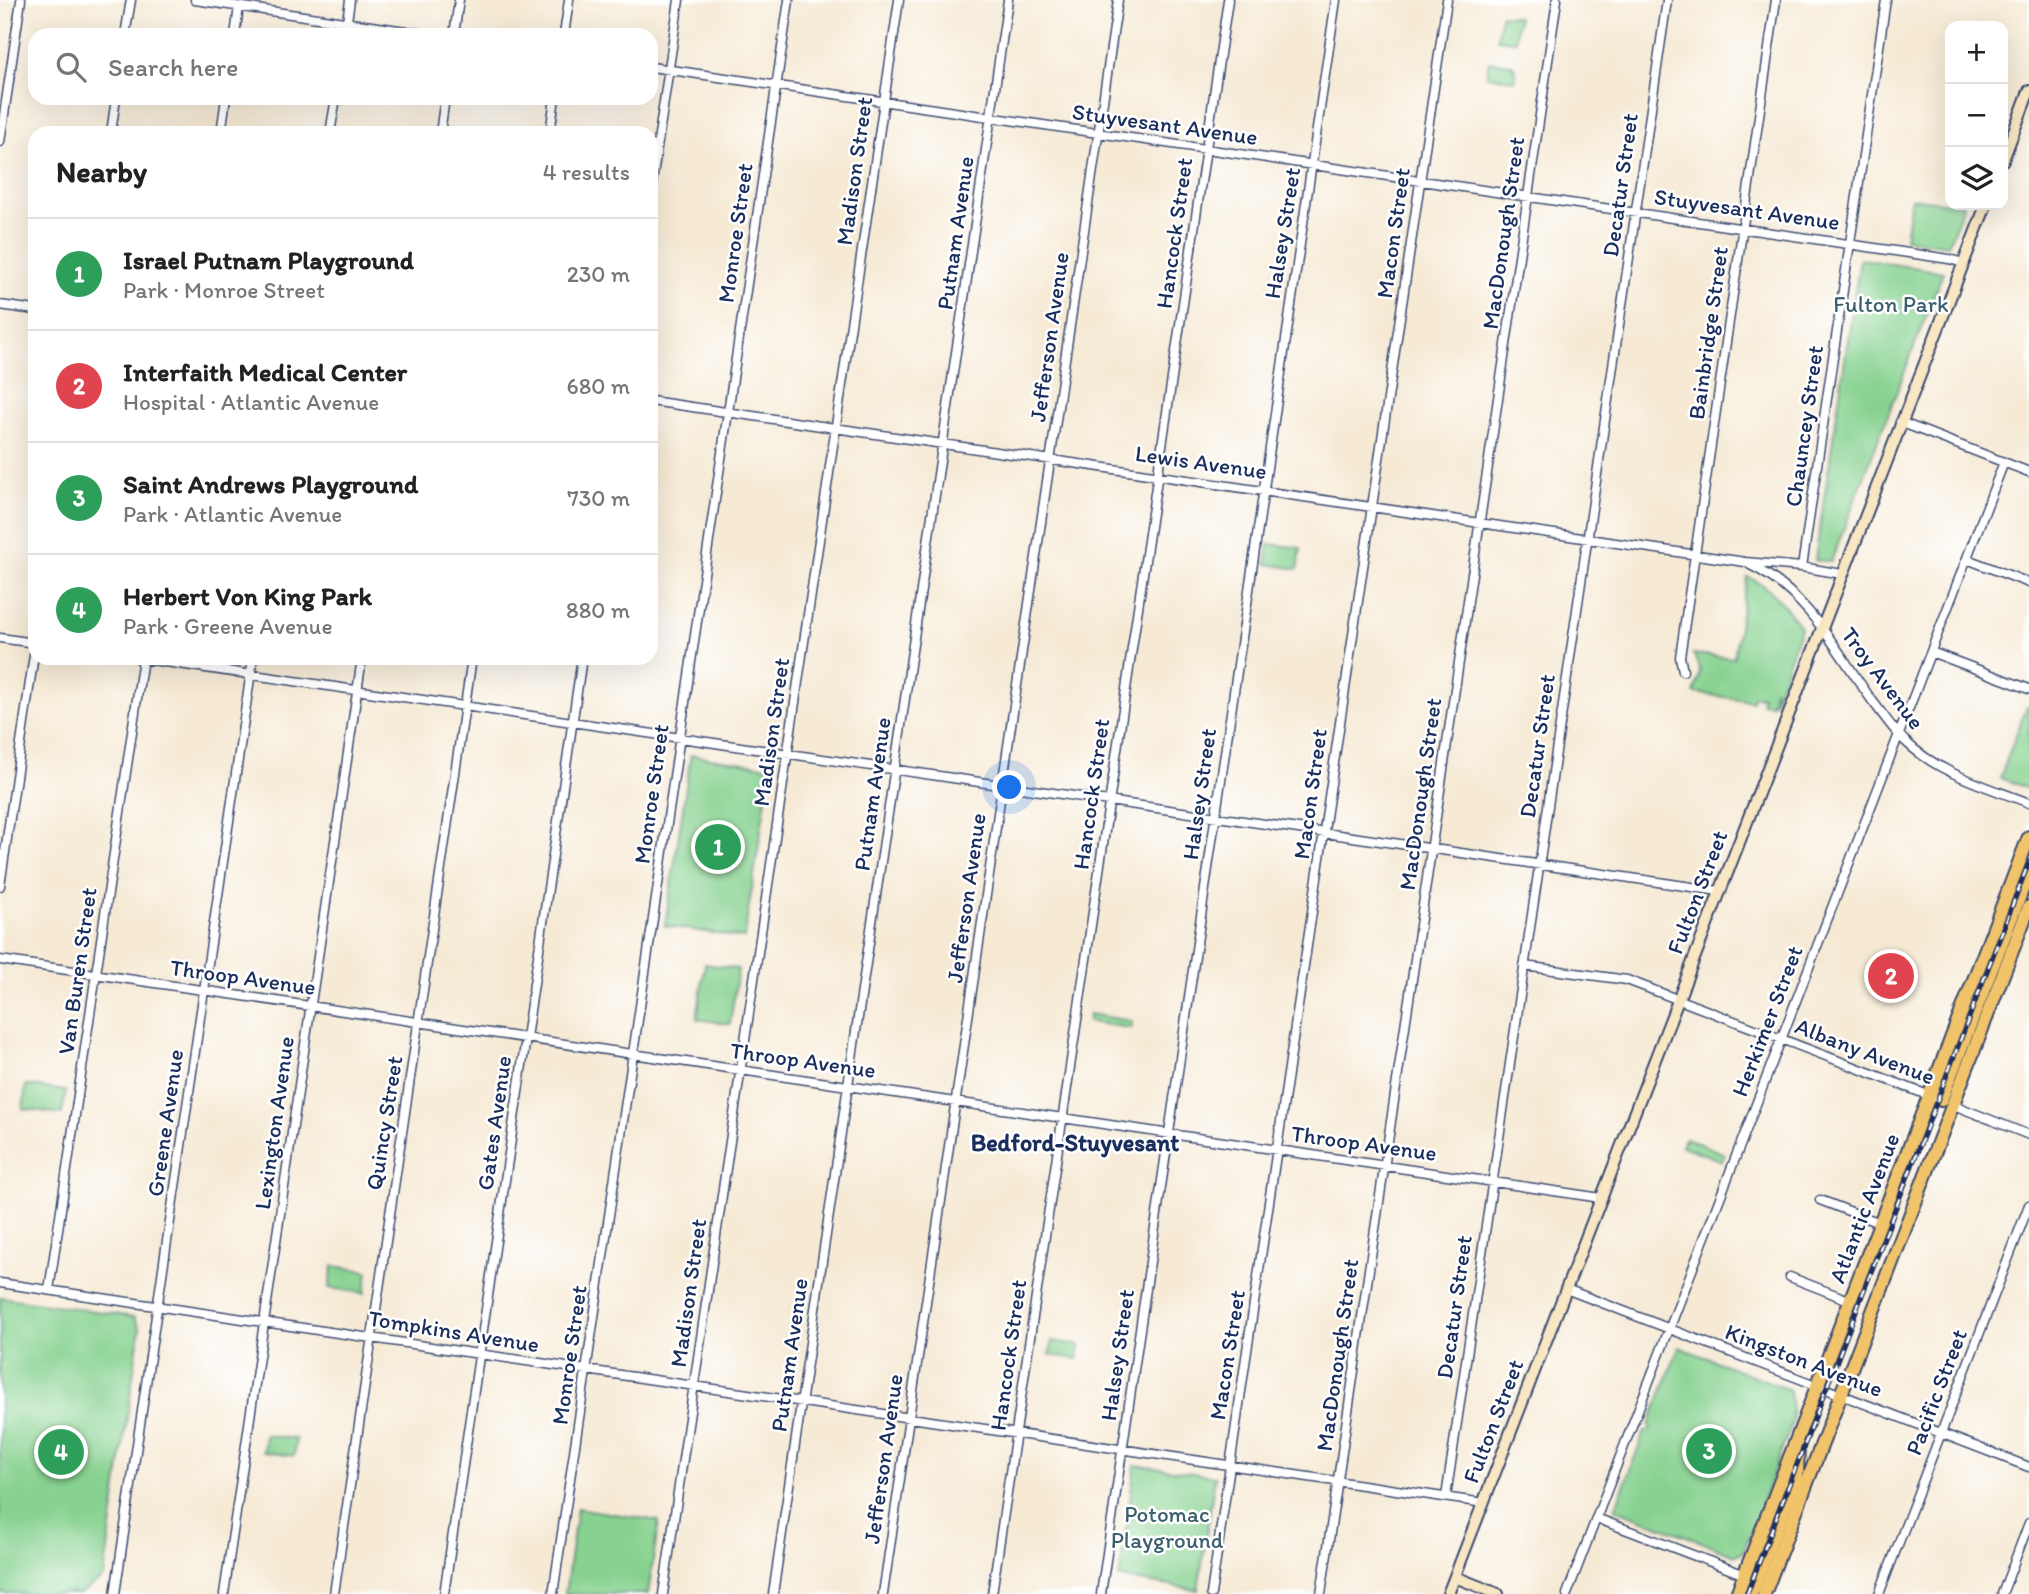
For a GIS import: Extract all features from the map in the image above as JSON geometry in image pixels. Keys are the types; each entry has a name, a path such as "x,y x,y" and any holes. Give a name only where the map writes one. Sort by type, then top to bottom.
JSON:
{"main road":[{"path":"2008,147 2029,91"},
{"name":"Fulton Street","path":"1448,1594 1984,210"},
{"name":"Atlantic Avenue","path":"1764,1594 1841,1394 2029,837"},
{"path":"1941,1100 2023,906 2029,872"},
{"name":"Atlantic Avenue","path":"1737,1594 1880,1223 2020,930 2023,906"},
{"path":"1751,1594 1797,1475 1798,1436"},
{"path":"1455,1577 1498,1594"}],"street":[{"path":"0,142 21,0"},
{"path":"126,28 131,0"},
{"path":"195,0 387,28"},
{"path":"346,28 350,0"},
{"path":"455,28 459,0"},
{"path":"565,28 569,0"},
{"path":"658,140 679,0"},
{"name":"Monroe Street","path":"553,1594 789,0"},
{"name":"Madison Street","path":"663,1594 899,0"},
{"name":"Putnam Avenue","path":"773,1594 1008,0"},
{"name":"Jefferson Avenue","path":"883,1594 1118,0"},
{"name":"Hancock Street","path":"992,1594 1228,0"},
{"name":"Halsey Street","path":"1101,1594 1336,0"},
{"name":"Macon Street","path":"1211,1594 1447,0"},
{"name":"MacDonough Street","path":"1321,1594 1557,0"},
{"name":"Decatur Street","path":"1446,1497 1667,0"},
{"name":"Bainbridge Street","path":"1683,671 1680,657 1694,554 1776,0"},
{"name":"Chauncey Street","path":"1802,567 1886,0"},
{"path":"236,28 239,7"},
{"name":"Stuyvesant Avenue","path":"658,68 1964,263"},
{"path":"112,126 115,105"},
{"path":"222,126 225,105"},
{"path":"331,126 334,105"},
{"path":"441,126 444,105"},
{"path":"551,126 554,105"},
{"path":"0,305 28,309"},
{"name":"Lewis Avenue","path":"658,402 1842,574"},
{"path":"1900,422 2029,471"},
{"name":"Herkimer Street","path":"1567,1594 2004,462"},
{"path":"1967,559 2029,583"},
{"name":"Lewis Avenue","path":"1745,562 1789,589 1821,628"},
{"name":"Troy Avenue","path":"1821,628 1899,735 1924,758 1944,770 2029,803"},
{"path":"0,638 28,644"},
{"path":"1931,652 2029,690"},
{"path":"0,886 32,665"},
{"name":"Van Buren Street","path":"49,1290 142,665"},
{"path":"187,665 1719,891"},
{"name":"Greene Avenue","path":"115,1594 252,665"},
{"name":"Lexington Avenue","path":"224,1594 361,665"},
{"name":"Quincy Street","path":"334,1594 471,665"},
{"name":"Gates Avenue","path":"444,1594 581,665"},
{"name":"Throop Avenue","path":"0,960 1601,1198"},
{"name":"Albany Avenue","path":"1524,966 1627,980 2029,1135"},
{"path":"1820,1200 1880,1223"},
{"name":"Pacific Street","path":"1879,1594 2029,1205"},
{"path":"1790,1277 1851,1301"},
{"name":"Tompkins Avenue","path":"0,1283 1484,1503"},
{"name":"Kingston Avenue","path":"1566,1289 2029,1467"},
{"path":"1596,1518 1745,1575"},
{"path":"2001,1594 2029,1523"}],"green space":[{"path":"1501,15 1518,17 1515,41 1497,39"},
{"path":"1489,61 1511,64 1516,70 1515,80 1487,76"},
{"path":"1911,198 1945,202 1945,210 1962,210 1948,245 1905,239"},
{"name":"Fulton Park","path":"1860,259 1943,272 1831,562 1815,560"},
{"path":"1269,544 1301,548 1298,569 1266,564"},
{"path":"1747,577 1771,591 1801,628 1774,703 1774,689 1771,704 1762,703 1762,697 1753,696 1752,701 1694,693 1700,673 1699,664 1693,654 1734,658"},
{"path":"2027,706 2029,707 2029,789 2000,778"},
{"path":"691,755 771,767 744,938 665,926"},
{"path":"705,964 738,969 730,1024 697,1019"},
{"path":"1089,1014 1132,1021 1131,1028 1088,1022"},
{"path":"26,1085 66,1091 62,1114 23,1109"},
{"path":"1685,1138 1725,1154 1722,1161 1682,1146"},
{"path":"333,1266 368,1271 365,1293 329,1288"},
{"path":"0,1297 134,1317 140,1328 104,1577 80,1594 0,1593"},
{"path":"1052,1341 1080,1345 1078,1359 1050,1355"},
{"path":"1679,1347 1790,1390 1793,1421 1743,1552 1735,1555 1615,1509 1644,1433 1651,1429 1649,1425"},
{"path":"265,1435 296,1439 294,1456 263,1452"},
{"name":"Potomac Playground","path":"1135,1465 1215,1476 1198,1590 1119,1578"},
{"path":"577,1508 659,1521 648,1594 565,1594"}],"railway":[{"path":"1747,1594 2029,862"}],"place":[{"name":"Israel Putnam Playground","path":"718,847"},
{"name":"Interfaith Medical Center","path":"1891,976"},
{"name":"Saint Andrews Playground","path":"1709,1451"},
{"name":"Herbert Von King Park","path":"61,1452"}],"district":[{"name":"Bedford-Stuyvesant","path":"1075,1143"}]}
